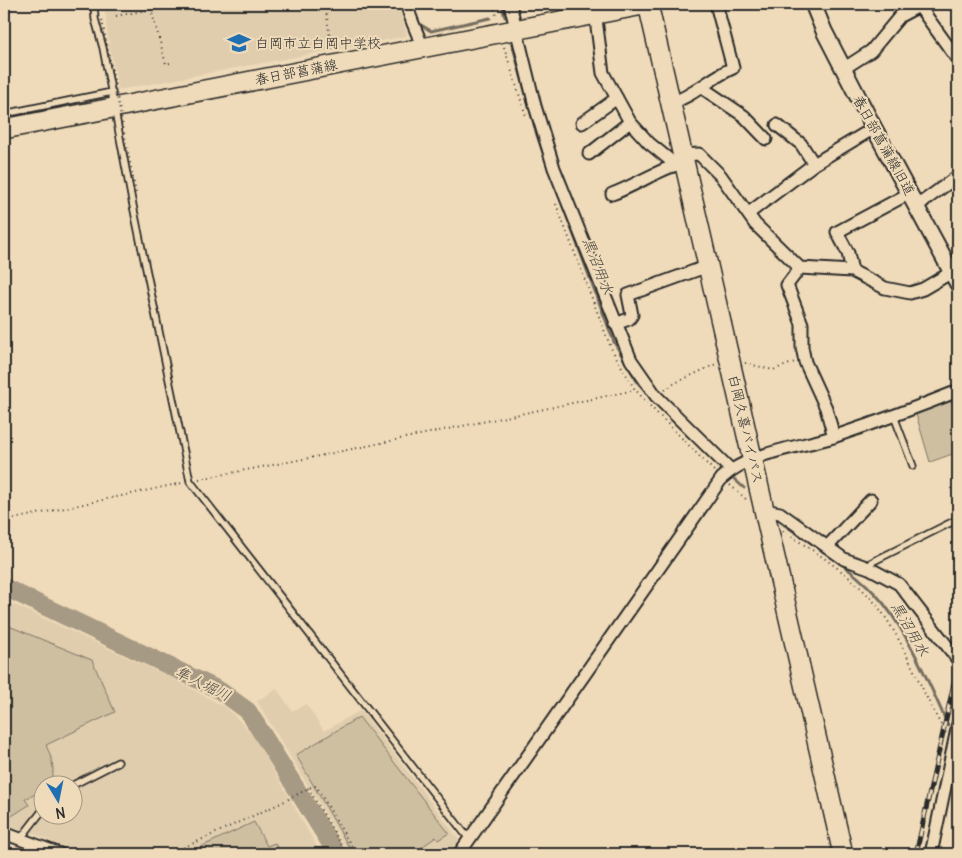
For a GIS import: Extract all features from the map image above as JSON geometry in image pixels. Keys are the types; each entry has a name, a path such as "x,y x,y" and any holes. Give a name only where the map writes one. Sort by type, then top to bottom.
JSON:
{"main road":[{"name":"春日部菖蒲線","path":"4,129 113,99 422,48 517,29 595,9 649,4"},
{"name":"白岡久喜バイパス","path":"649,4 671,103 681,161 708,266 753,460 758,506 843,854"}],"street":[{"path":"407,4 410,22 420,38 422,48"},
{"path":"510,4 535,106 554,168 631,360 656,396 731,470"},
{"path":"671,103 682,100 722,72 733,68 716,4"},
{"name":"春日部菖蒲線旧道","path":"813,4 843,69 956,277"},
{"path":"843,69 871,51 900,16 921,5 958,60"},
{"path":"595,9 603,73 630,122 650,143 681,161"},
{"path":"701,87 744,116 766,139"},
{"path":"582,123 617,98"},
{"path":"589,154 630,122"},
{"path":"777,125 801,144 814,164"},
{"path":"749,213 814,164 874,128"},
{"path":"612,194 634,186 681,161 699,154 721,176 755,224 800,268 852,271 885,288 910,293 956,277"},
{"path":"852,271 848,253 837,232 913,200 958,176"},
{"path":"615,324 629,319 632,315 628,295 708,266"},
{"path":"800,268 787,285 802,324 804,359 826,408 834,437"},
{"path":"458,854 722,478 731,470 753,460 834,437 958,391"},
{"path":"827,547 871,500"},
{"path":"758,506 780,513 844,559 869,568 900,584 958,660"},
{"path":"930,854 954,759 958,724"},
{"path":"4,832 60,854"}],"lane":[{"path":"94,4 95,19 113,99 131,196 190,481 469,839"},
{"path":"4,114 113,99"},
{"path":"894,416 913,466"},
{"path":"869,568 872,562 958,520"},
{"path":"82,780 118,762"},
{"path":"21,838 32,824"}],"path":[{"path":"116,16 179,4"},
{"path":"325,4 333,55"},
{"path":"493,4 498,24"},
{"path":"151,9 166,64 170,63"},
{"path":"102,20 136,193"},
{"path":"656,396 687,376 730,360 773,370 804,359"},
{"path":"4,521 636,390"},
{"path":"727,482 758,506"},
{"path":"779,530 841,572 878,607 946,734"},
{"path":"170,854 289,799 308,788 316,786 356,854"},
{"path":"308,788 347,854"}],"shaded area":[{"name":"白岡市立白岡中学校","path":"101,4 399,4 407,36 118,90 106,26 106,16"},
{"path":"958,396 958,452 930,462 915,411"},
{"path":"4,600 172,678 228,709 251,733 289,797 308,786 257,701 277,689 292,711 306,704 324,731 361,710 458,838 458,841 449,854 350,854 310,789 291,801 321,854 79,854 35,834 4,824"},
{"path":"4,624 92,660 115,712 46,745 53,765 53,776 32,776 32,796 25,799 29,805 4,821"},
{"path":"359,717 449,833 438,840 436,837 419,849 418,854 353,854 296,755"},
{"path":"254,822 267,846 275,843 280,854 192,854 192,851"}],"waterway":[{"name":"黒沼用水","path":"501,4 505,17"},
{"path":"416,22 431,31 490,18"},
{"name":"黒沼用水","path":"512,43 537,135 547,164"},
{"name":"黒沼用水","path":"552,177 614,342 638,383 650,396"},
{"name":"黒沼用水","path":"655,403 718,465"},
{"name":"黒沼用水","path":"732,477 744,488"},
{"name":"黒沼用水","path":"783,524 850,571 874,592 884,604 894,617 911,647 948,725"},
{"name":"隼人堀川","path":"4,587 219,690 248,711 337,854"}],"railway":[{"path":"916,854 958,665"}],"place":[{"name":"白岡市立白岡中学校","path":"239,43"}]}
